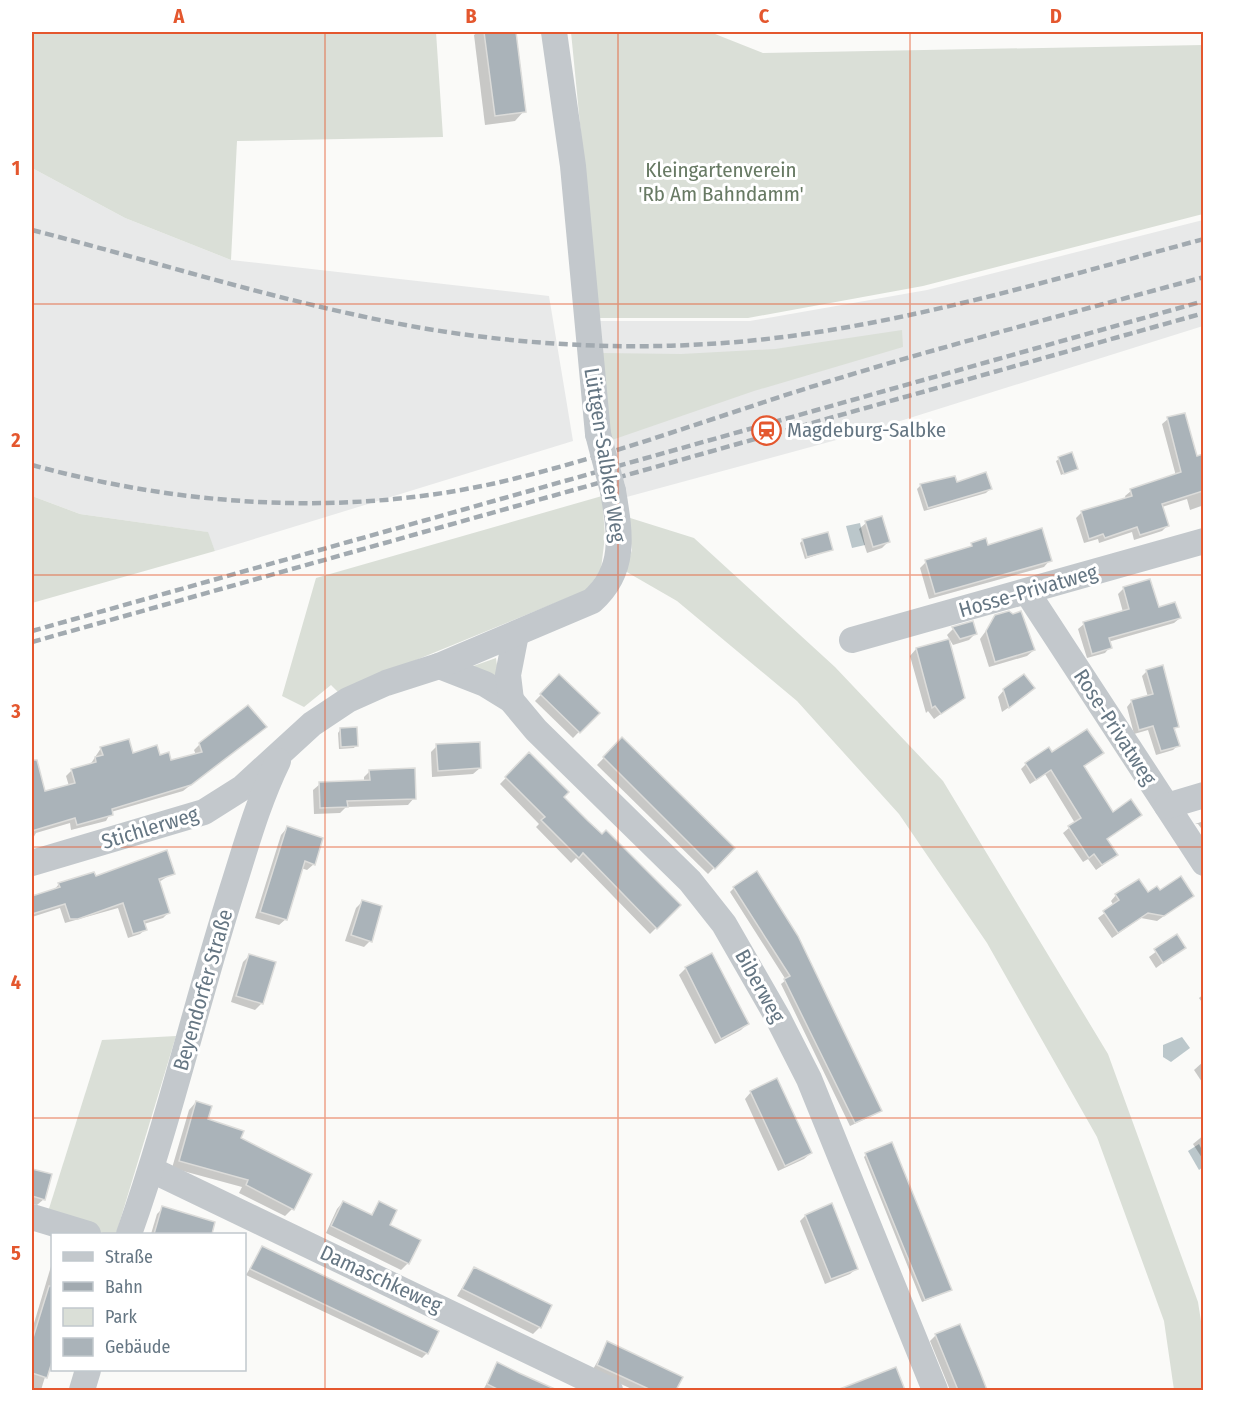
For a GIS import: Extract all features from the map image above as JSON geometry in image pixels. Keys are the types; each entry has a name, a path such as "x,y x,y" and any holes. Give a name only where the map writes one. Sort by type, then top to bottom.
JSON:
{"street":[{"name":"Lüttgen-Salbker Weg","path":"285,748 312,723 348,700 386,683 439,666 592,601 608,585 615,571 620,554 619,532 613,491 598,434 573,166 554,32"},
{"name":"Hosse-Privatweg","path":"852,640 1203,541"},
{"name":"Rose-Privatweg","path":"1027,592 1203,862"},
{"path":"511,700 508,675 516,634"},
{"name":"Biberweg","path":"439,666 485,684 511,700 536,730 690,881 730,932 809,1079 935,1390"},
{"name":"Stichlerweg","path":"32,863 204,812 242,788 285,748"},
{"name":"Beyendorfer Straße","path":"129,1233 152,1170 235,880 260,802 285,748"},
{"path":"1167,806 1203,795"},
{"name":"Damaschkeweg","path":"152,1170 610,1390"},
{"path":"32,1217 85,1233"},
{"path":"82,1390 88,1371"}],"shaded area":[{"path":"32,168 125,218 231,260 549,296 573,441 215,551 207,532 80,514 32,496"},
{"path":"1203,220 1203,326 862,433 623,498 609,445 599,321 750,321 927,290"},
{"path":"860,523 865,545 852,548 846,526"},
{"path":"1182,1037 1190,1048 1171,1062 1163,1057 1163,1045"},
{"path":"1199,1144 1203,1152 1203,1167 1199,1170 1188,1151"}],"green space":[{"path":"32,32 436,32 443,137 237,141 231,260 125,218 32,168"},
{"name":"Kleingartenverein 'Rb Am Bahndamm'","path":"571,32 710,32 763,53 1203,45 1203,214 923,286 748,318 599,318"},
{"path":"902,330 903,347 754,391 609,441 602,353 681,354 775,349"},
{"path":"32,496 80,514 208,532 215,551 32,603"},
{"path":"602,496 605,536 601,569 587,590 338,692 331,685 304,707 282,696 316,578"},
{"path":"627,517 694,538 835,667 943,781 1108,1054 1198,1302 1203,1334 1203,1390 1174,1390 1164,1321 1097,1137 987,943 899,814 797,701 677,601 625,571 632,550"},
{"path":"496,658 499,681 465,669"},
{"path":"176,1036 116,1233 103,1233 47,1215 102,1040"}],"building":[{"path":"484,32 516,32 526,112 495,116"},
{"path":"1185,413 1197,456 1203,454 1203,491 1162,504 1169,526 1140,535 1137,527 1105,538 1103,534 1089,539 1081,511 1132,496 1130,489 1181,472 1167,417"},
{"path":"1072,452 1078,469 1064,474 1058,457"},
{"path":"986,472 992,489 928,508 920,484 955,476 957,482"},
{"path":"882,516 890,542 873,547 865,521"},
{"path":"1042,528 1052,561 935,594 925,560 972,546 971,543 986,538 988,545"},
{"path":"828,532 833,550 807,557 802,539"},
{"path":"1150,579 1159,607 1175,602 1181,618 1109,638 1112,648 1092,654 1083,622 1129,609 1123,587"},
{"path":"1009,611 1013,614 1021,611 1035,650 995,662 986,631 995,615"},
{"path":"973,621 977,634 960,639 952,627"},
{"path":"949,639 965,698 941,714 935,706 932,708 916,648"},
{"path":"1163,665 1179,727 1174,728 1180,746 1161,751 1153,726 1139,730 1131,700 1153,694 1146,670"},
{"path":"559,674 600,713 580,733 540,694"},
{"path":"1024,674 1035,688 1009,708 1003,689"},
{"path":"248,705 267,727 191,785 112,809 113,815 77,825 75,818 32,831 32,760 37,760 45,791 75,783 71,769 96,762 95,757 103,755 100,747 129,739 133,753 157,745 160,755 169,752 171,760 202,752 199,743"},
{"path":"357,727 358,746 341,747 340,728"},
{"path":"1087,729 1104,753 1084,766 1113,812 1131,799 1142,815 1107,839 1118,855 1102,865 1094,854 1089,858 1068,826 1081,818 1051,770 1036,780 1025,763 1049,747 1052,752"},
{"path":"622,737 735,848 715,869 603,757"},
{"path":"480,742 481,768 438,771 436,744"},
{"path":"529,752 569,792 564,797 602,834 606,830 681,905 657,929 583,853 579,858 541,820 545,817 505,777"},
{"path":"415,768 416,799 347,801 348,807 320,808 319,782 370,780 369,770"},
{"path":"287,826 323,838 315,865 305,861 287,920 260,912"},
{"path":"167,850 175,874 159,879 170,913 144,921 147,930 133,934 123,903 78,919 70,919 65,904 32,914 32,896 60,887 58,883 94,872 96,876"},
{"path":"757,871 798,936 882,1111 855,1123 784,979 790,976 733,887"},
{"path":"1181,876 1194,896 1164,916 1148,913 1118,933 1103,911 1119,900 1115,894 1139,879 1148,892 1157,886 1160,890"},
{"path":"362,900 382,906 372,942 351,935"},
{"path":"1177,934 1186,948 1163,963 1154,949"},
{"path":"712,953 749,1024 721,1039 685,967"},
{"path":"249,954 276,962 263,1004 236,996"},
{"path":"777,1078 812,1153 785,1166 750,1091"},
{"path":"196,1101 212,1106 208,1119 244,1131 241,1138 312,1174 294,1210 246,1185 248,1180 179,1161"},
{"path":"892,1142 952,1290 925,1300 865,1153"},
{"path":"32,1169 52,1174 45,1200 32,1196"},
{"path":"343,1201 372,1215 379,1201 397,1210 390,1225 421,1240 409,1264 331,1226"},
{"path":"832,1203 858,1269 831,1279 805,1215"},
{"path":"162,1206 215,1222 212,1233 154,1233"},
{"path":"262,1246 439,1331 428,1354 250,1269"},
{"path":"474,1267 552,1305 541,1328 462,1289"},
{"path":"49,1286 51,1286 51,1365 47,1378 32,1373 32,1341"},
{"path":"960,1324 987,1390 958,1390 935,1334"},
{"path":"607,1341 683,1377 676,1390 651,1390 597,1365"},
{"path":"497,1362 557,1390 499,1390 487,1384"},
{"path":"896,1367 905,1390 837,1390"}],"railway":[{"path":"32,230 275,296 373,319 520,341 620,346 669,346 769,339 867,324 1012,291 1204,239"},
{"path":"32,465 91,480 152,491 213,499 274,503 335,503 396,499 457,491 557,468 876,367 1204,277"},
{"path":"32,631 1204,301"},
{"path":"32,642 1204,313"}],"place":[{"name":"Magdeburg-Salbke","path":"766,430"}]}
